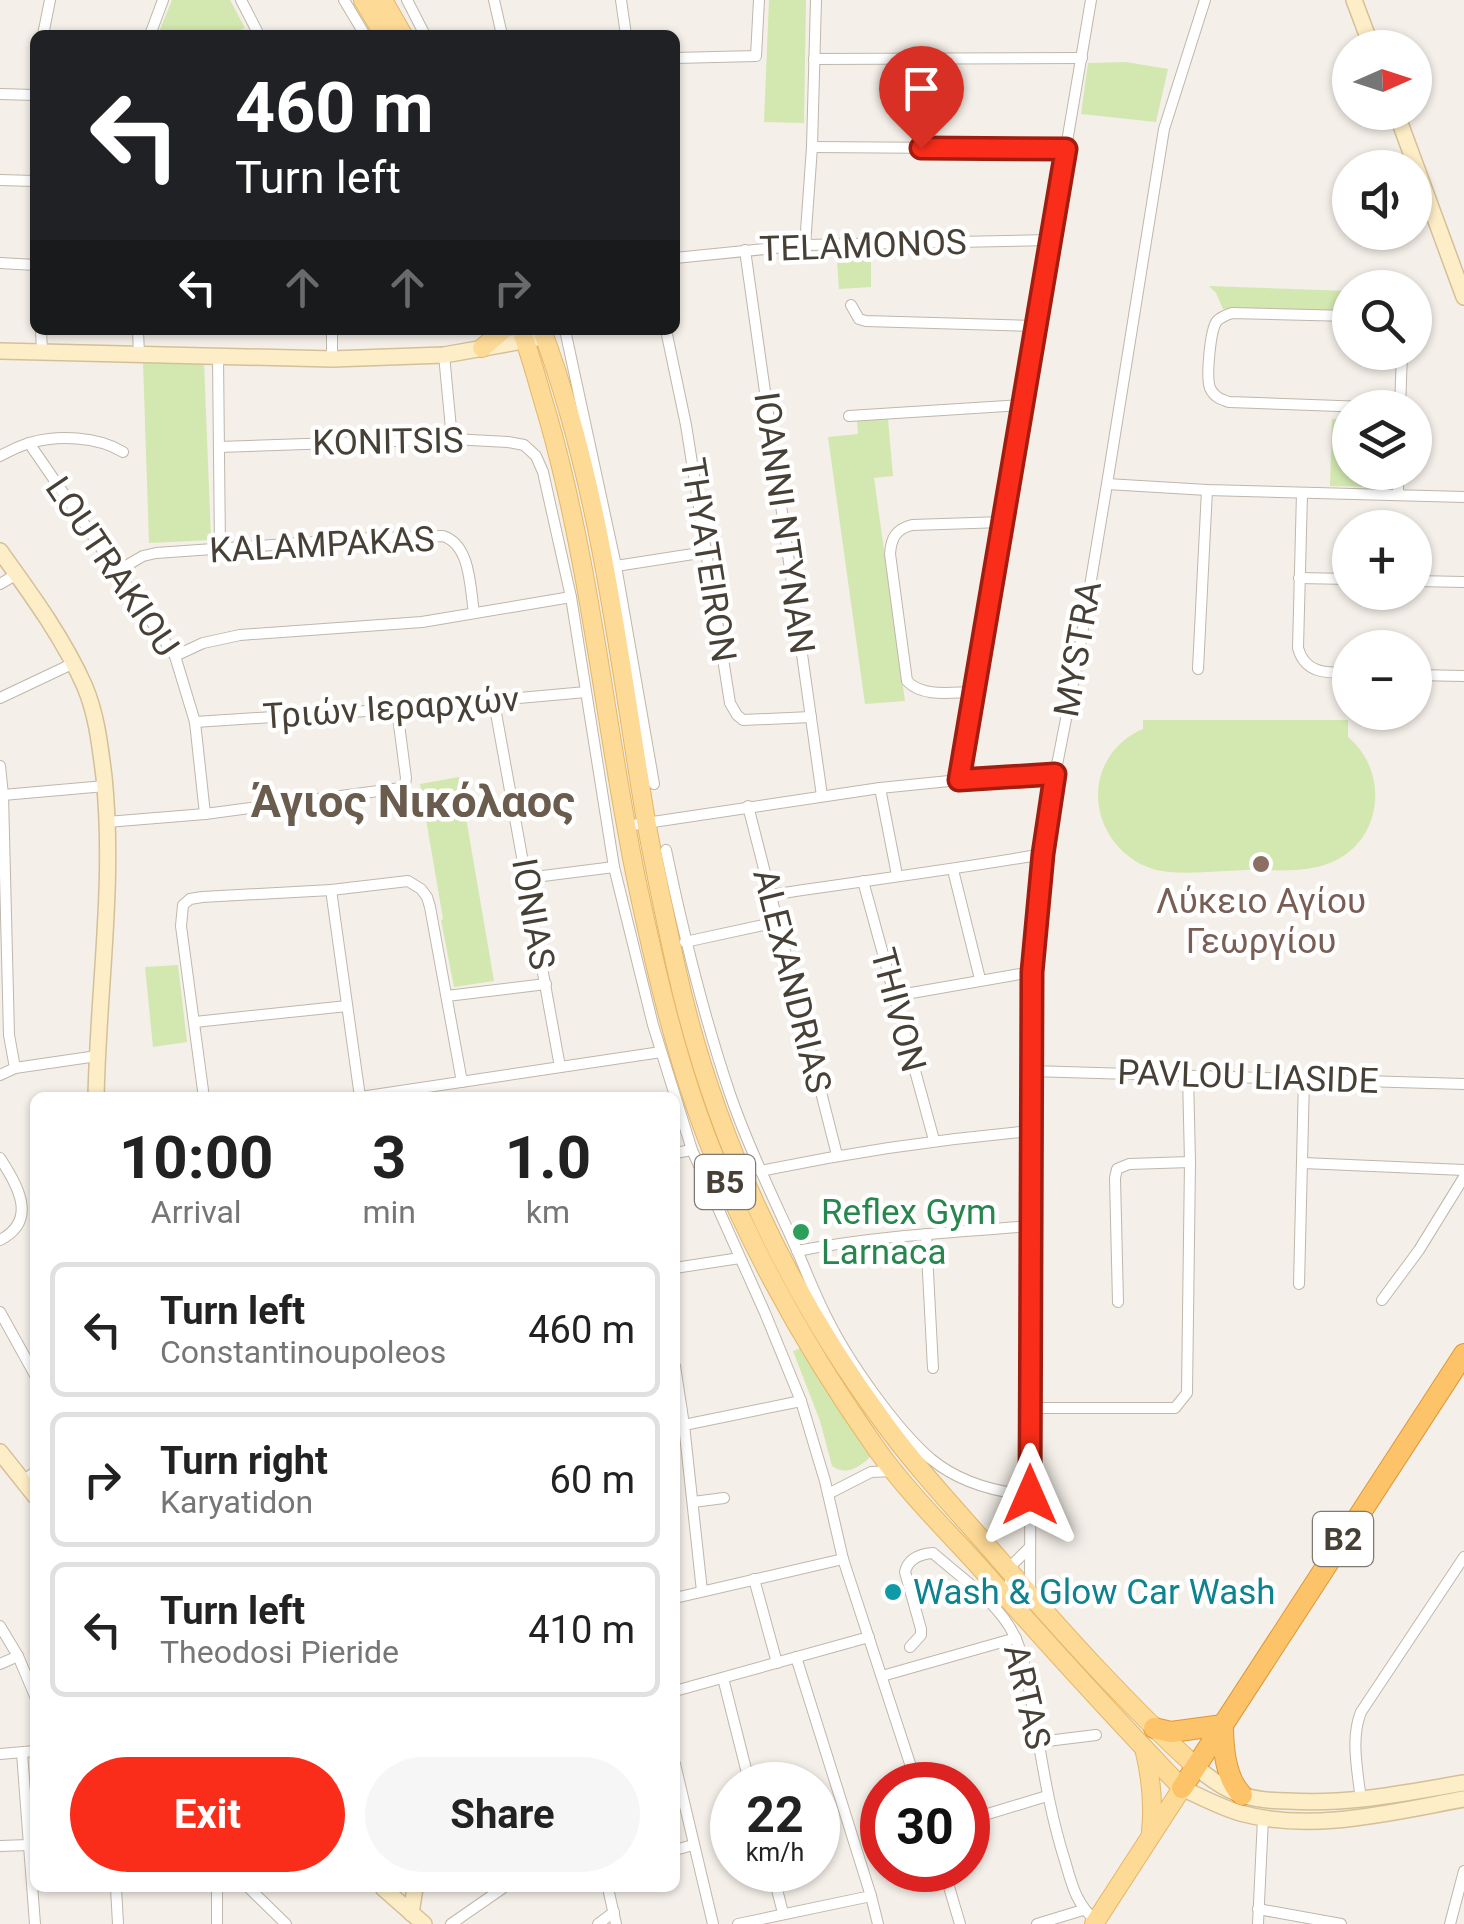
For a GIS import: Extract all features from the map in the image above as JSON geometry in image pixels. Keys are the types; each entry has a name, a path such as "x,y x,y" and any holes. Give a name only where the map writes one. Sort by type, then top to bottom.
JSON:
{"highway":[{"name":"B2","path":"1182,1788 1464,1354"},
{"path":"1154,1728 1171,1732 1223,1725 1232,1785 1242,1795"}],"main road":[{"path":"363,0 381,30"},
{"path":"383,0 400,30"},
{"path":"482,348 497,335"},
{"name":"B5","path":"523,335 564,474 641,899 676,1041 713,1155 805,1340 894,1472 1182,1788"},
{"name":"B5","path":"544,335 584,468 602,551 646,822 676,970 696,1045 740,1170 784,1263 842,1364 886,1427 1030,1596 1196,1767"},
{"path":"1144,1748 1153,1810 1151,1838"},
{"name":"B2","path":"1091,1919 1151,1838 1182,1788"}],"street":[{"path":"44,30 50,0"},
{"path":"152,30 164,0"},
{"path":"241,0 256,30"},
{"path":"344,0 362,30"},
{"path":"406,0 423,30"},
{"path":"494,0 501,30"},
{"path":"621,0 625,30"},
{"path":"680,58 756,56 759,0"},
{"path":"805,244 816,0"},
{"path":"959,780 1092,0"},
{"name":"MYSTRA","path":"1030,1596 1032,972 1043,854 1164,128 1205,0"},
{"path":"1354,0 1365,30"},
{"path":"814,59 1082,58"},
{"path":"0,94 30,96"},
{"path":"1403,130 1464,298"},
{"path":"812,146 1066,149"},
{"path":"0,180 30,181"},
{"name":"TELAMONOS","path":"680,257 805,244 1051,240"},
{"name":"IOANNI NTYNAN","path":"745,250 822,796"},
{"path":"0,263 30,264"},
{"path":"851,305 859,319 866,321 1036,326"},
{"path":"1332,316 1232,313 1221,317 1212,332 1208,383 1218,398 1229,402 1332,406"},
{"path":"41,335 42,352"},
{"path":"138,335 139,354"},
{"path":"332,335 332,359"},
{"path":"0,352 332,359 444,355 523,335"},
{"path":"566,335 616,566 654,784"},
{"name":"THYATEIRON","path":"667,335 686,426 730,703 743,720 811,717"},
{"path":"444,355 452,440"},
{"path":"218,356 220,550"},
{"path":"849,416 1023,405"},
{"path":"0,456 29,443 78,439 110,444 123,452"},
{"name":"KONITSIS","path":"218,447 452,440 524,445 536,456 543,472 570,597"},
{"name":"LOUTRAKIOU","path":"29,443 176,656 196,722 205,814"},
{"path":"1107,484 1464,497"},
{"path":"1198,669 1206,490"},
{"path":"1398,490 1398,495"},
{"path":"1302,493 1298,648 1306,666 1332,671"},
{"path":"974,692 922,692 907,681 890,544 902,528 912,526 1003,522"},
{"name":"KALAMPAKAS","path":"117,571 143,556 442,536 452,539 464,556 474,614"},
{"path":"0,551 74,663 94,714 105,786 108,907 96,1092"},
{"path":"616,566 706,552"},
{"path":"0,584 17,574"},
{"path":"1298,578 1332,579"},
{"path":"1432,581 1464,582"},
{"path":"176,656 203,643 240,635 422,622 570,597 614,867 673,1092"},
{"path":"0,698 74,663"},
{"path":"1432,675 1464,676"},
{"name":"Τριών Ιεραρχών","path":"196,722 586,692"},
{"name":"IONIAS","path":"494,702 560,1067"},
{"path":"107,822 205,814 401,788 406,778 397,709"},
{"path":"0,766 4,982 15,1068"},
{"path":"626,826 880,788 1055,774"},
{"path":"3,795 105,786"},
{"path":"880,788 897,876"},
{"name":"ALEXANDRIAS","path":"748,806 837,1155"},
{"path":"666,850 684,942 731,1097 828,1320 907,1436 934,1461 974,1484 1002,1493 1030,1495"},
{"path":"770,895 1043,854"},
{"path":"527,878 614,867"},
{"path":"953,870 980,980"},
{"path":"203,1092 181,926 184,905 190,899 202,897 331,890 408,881 427,896 430,907 462,1082"},
{"name":"THIVON","path":"863,881 934,1140"},
{"path":"331,890 357,1092"},
{"path":"684,942 777,922"},
{"path":"894,996 1032,972"},
{"path":"446,996 546,984"},
{"path":"195,1022 348,1006"},
{"path":"392,1092 660,1052"},
{"path":"0,1074 15,1068 97,1056"},
{"name":"PAVLOU LIASIDE","path":"1032,1071 1464,1084"},
{"path":"1030,1408 1175,1408 1187,1393 1188,1075"},
{"path":"1299,1284 1304,1079"},
{"path":"680,1113 692,1150 766,1313 800,1401 844,1558 910,1762"},
{"path":"760,1171 934,1140 1031,1131"},
{"path":"680,1152 692,1150"},
{"path":"0,1158 14,1180 22,1209 16,1228 0,1240"},
{"path":"1118,1302 1117,1169 1128,1164 1190,1162"},
{"path":"1304,1163 1464,1174 1419,1250 1382,1300"},
{"path":"797,1251 832,1244 1032,1226"},
{"path":"926,1234 933,1368"},
{"path":"680,1267 740,1258"},
{"path":"0,1312 30,1366"},
{"path":"680,1399 702,1591"},
{"path":"684,1425 800,1401"},
{"path":"0,1452 29,1476"},
{"path":"871,1472 881,1454"},
{"path":"828,1494 871,1472 894,1472"},
{"path":"693,1502 724,1498"},
{"path":"1008,1600 1014,1562 1029,1548"},
{"name":"ARTAS","path":"910,1647 922,1630 905,1572 912,1559 933,1553 996,1608 1016,1638 1053,1822 1091,1919"},
{"path":"1361,1801 1356,1744 1361,1712 1464,1557"},
{"path":"680,1597 844,1558"},
{"path":"754,1579 777,1662"},
{"path":"0,1626 30,1684"},
{"path":"680,1690 869,1637"},
{"path":"882,1676 1016,1638"},
{"path":"0,1664 18,1656"},
{"path":"796,1657 878,1924"},
{"path":"723,1678 744,1762"},
{"path":"1039,1742 1096,1735"},
{"path":"22,1752 30,1858"},
{"path":"0,1754 30,1752"},
{"path":"1196,1767 1218,1784 1242,1795 1288,1802 1361,1801 1464,1782"},
{"path":"680,1786 713,1924"},
{"path":"1182,1788 1262,1818 1343,1819 1463,1800"},
{"path":"990,1813 1047,1796"},
{"path":"1258,1924 1262,1818"},
{"path":"0,1846 29,1845"},
{"path":"680,1849 693,1845"},
{"path":"1450,1924 1464,1872"},
{"path":"33,1892 35,1924"},
{"path":"116,1892 118,1924"},
{"path":"216,1892 216,1924"},
{"path":"253,1892 286,1924"},
{"path":"388,1892 418,1919"},
{"path":"415,1892 418,1919"},
{"path":"451,1924 497,1892"},
{"path":"598,1924 615,1918 609,1892"},
{"path":"778,1892 783,1913"},
{"path":"951,1892 960,1924"},
{"path":"738,1924 871,1896"},
{"path":"1258,1909 1340,1924"},
{"path":"1036,1924 1091,1919"}],"green space":[{"path":"172,0 230,0 245,28 241,30 160,30"},
{"path":"769,0 806,0 804,123 764,122"},
{"path":"1126,62 1168,69 1156,122 1081,114 1088,63"},
{"path":"836,248 871,248 871,287 839,289"},
{"path":"1209,286 1332,290 1332,313 1223,309"},
{"path":"143,362 204,362 211,540 149,543"},
{"path":"888,419 893,476 874,478 905,701 865,704 828,437 858,434 857,420"},
{"path":"1332,419 1332,486 1330,486"},
{"path":"1143,720 1332,720 1332,730 1348,730 1348,737 1370,769 1375,805 1370,823 1348,853 1310,868 1178,873 1141,864 1110,836 1103,823 1098,795 1101,774 1110,755 1143,729"},
{"path":"459,777 494,981 454,987 420,784"},
{"path":"178,965 187,1042 153,1047 145,967"},
{"path":"806,1346 872,1455 854,1469 832,1466 820,1421 793,1351"}],"place":[{"name":"Λύκειο Αγίου Γεωργίου","path":"1261,864"},
{"name":"Reflex Gym Larnaca","path":"801,1232"},
{"name":"Wash & Glow Car Wash","path":"893,1592"}],"district":[{"name":"Άγιος Νικόλαος","path":"413,801"}],"route":[{"path":"921,148 1066,149 959,780 1055,774 1032,972 1030,1495"}]}
